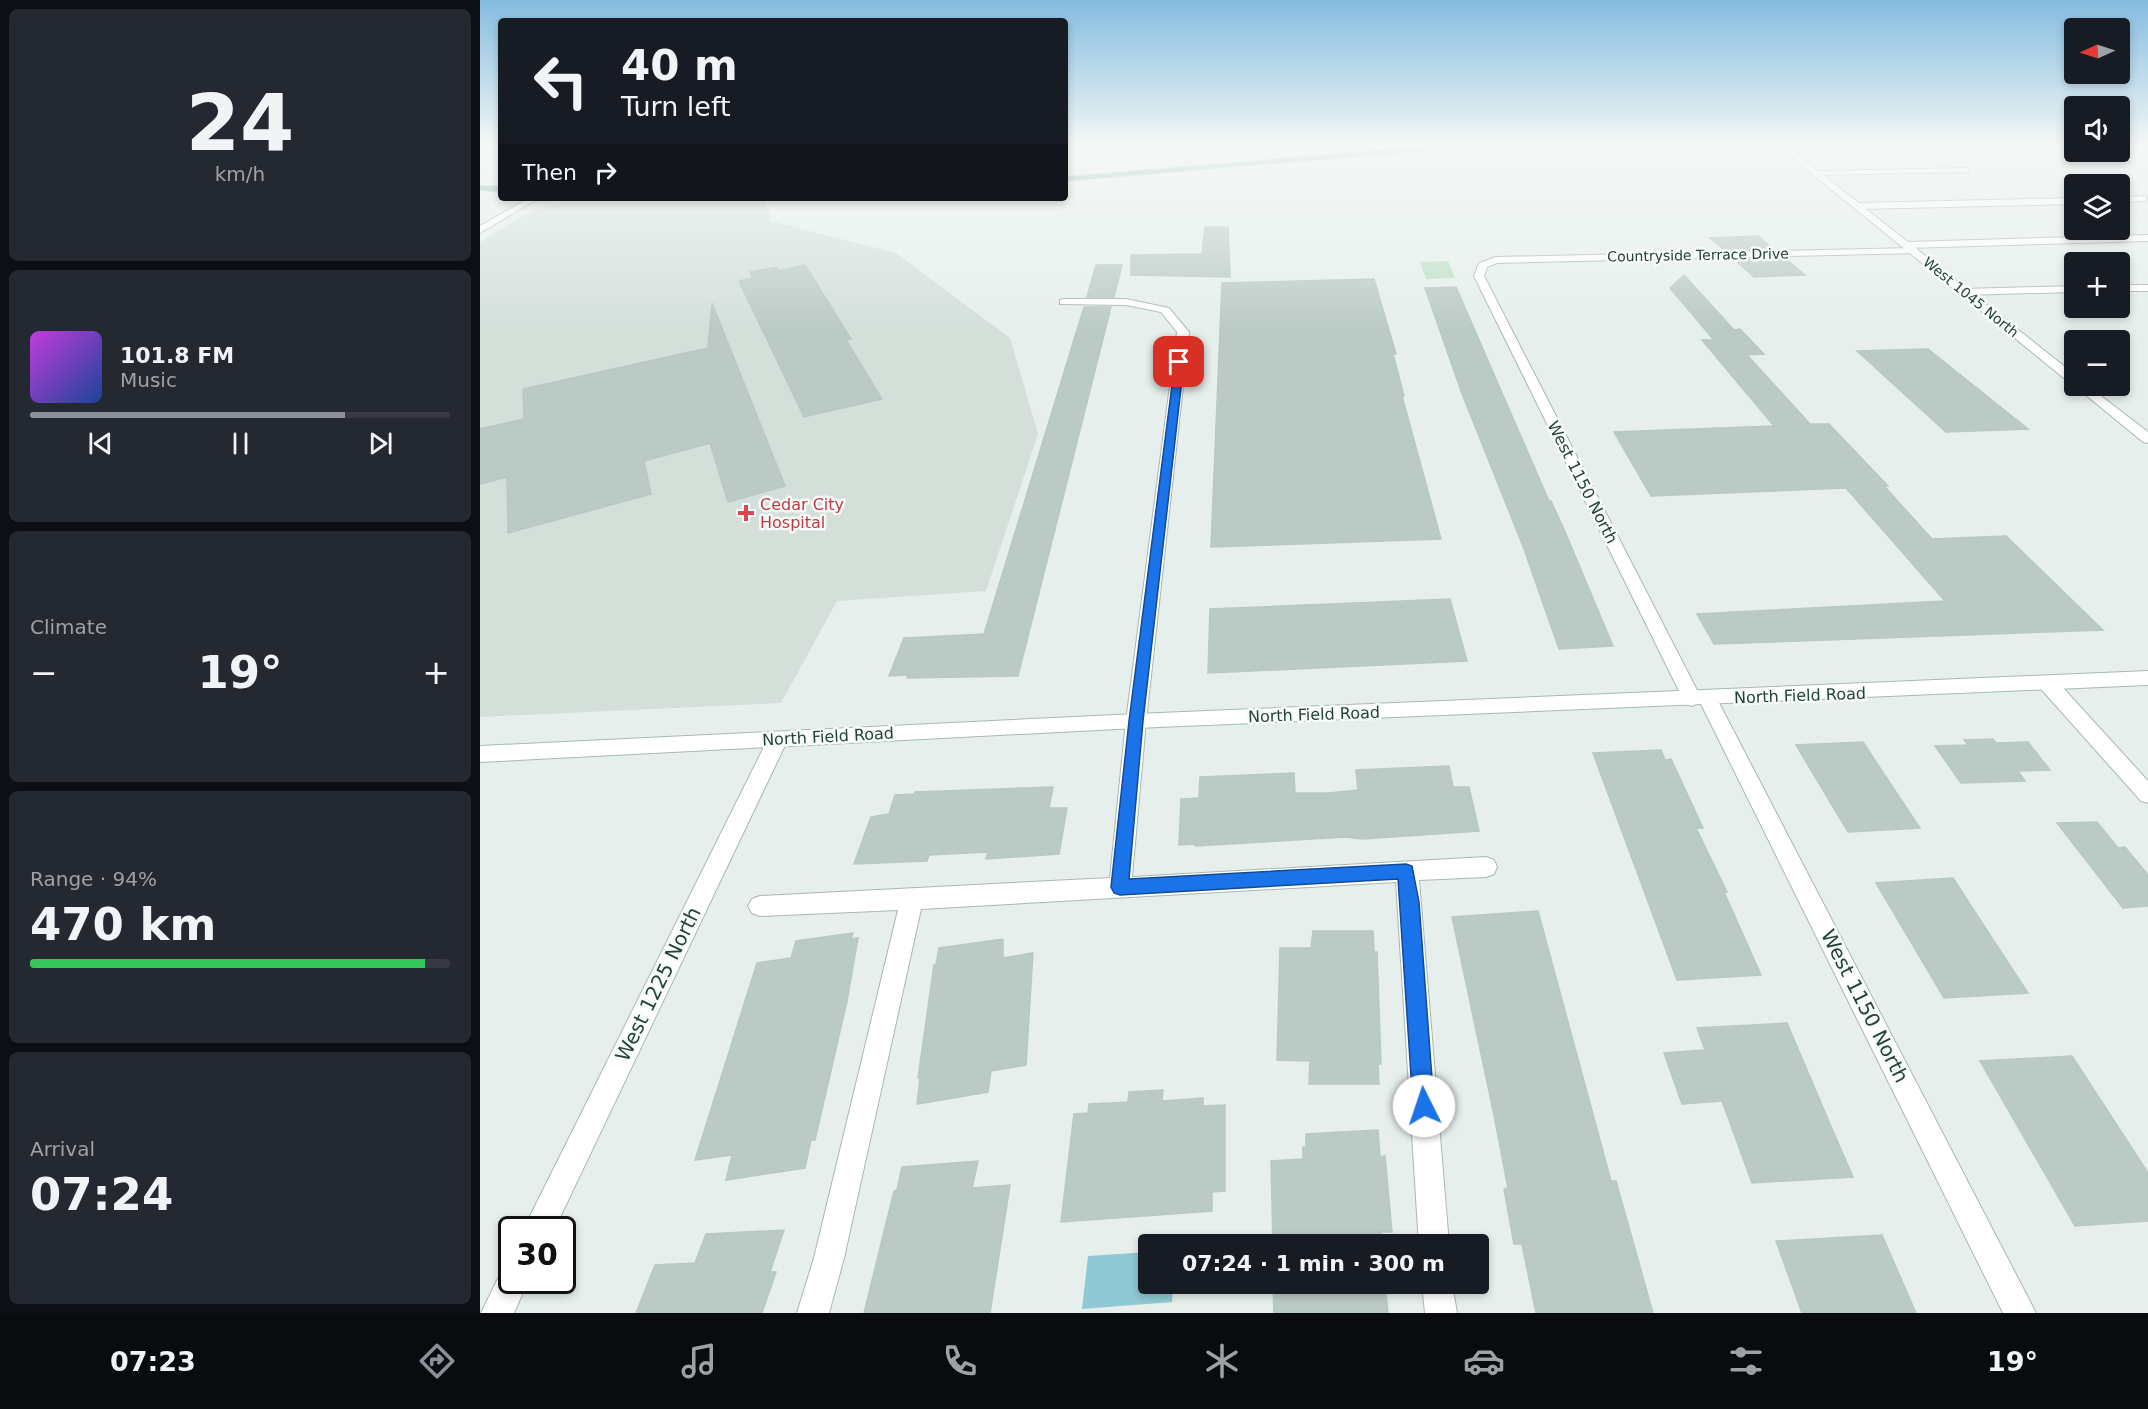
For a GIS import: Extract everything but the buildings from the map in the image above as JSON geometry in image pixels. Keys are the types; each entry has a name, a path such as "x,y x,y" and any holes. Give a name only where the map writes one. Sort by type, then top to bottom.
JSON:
{"street":[{"path":"480,230 517,208"},
{"name":"West 1045 North","path":"1861,208 2064,372"},
{"name":"Countryside Terrace Drive","path":"1483,265 1496,260 1911,248 2148,238"},
{"name":"West 1150 North","path":"1483,265 1479,276 2020,1313"},
{"path":"2130,288 2148,288"},
{"path":"1964,292 2064,289"},
{"path":"1064,302 1126,302 1166,310 1183,332 1136,721 1120,887"},
{"path":"2094,396 2148,439"},
{"name":"North Field Road","path":"480,754 1136,721 1700,699 2148,678"},
{"path":"2048,684 2148,795"},
{"name":"West 1225 North","path":"545,1216 778,739"},
{"path":"760,906 1485,867"},
{"path":"1406,871 1433,1234"},
{"path":"813,1313 830,1258 912,899"},
{"path":"497,1313 506,1294"},
{"path":"1438,1294 1441,1313"}],"shaded area":[{"name":"Cedar City Hospital","path":"540,208 768,208 771,221 896,253 1010,338 1038,434 986,591 837,601 781,703 480,717 480,242 526,214"}],"green space":[{"path":"1448,261 1455,278 1426,279 1420,262"}],"water":[{"path":"1138,1253 1138,1294 1172,1294 1172,1302 1082,1309 1088,1256"}],"place":[{"name":"Cedar City Hospital","path":"746,513"}],"route":[{"path":"1179,362 1136,721 1120,887 1406,871 1424,1106"}]}
